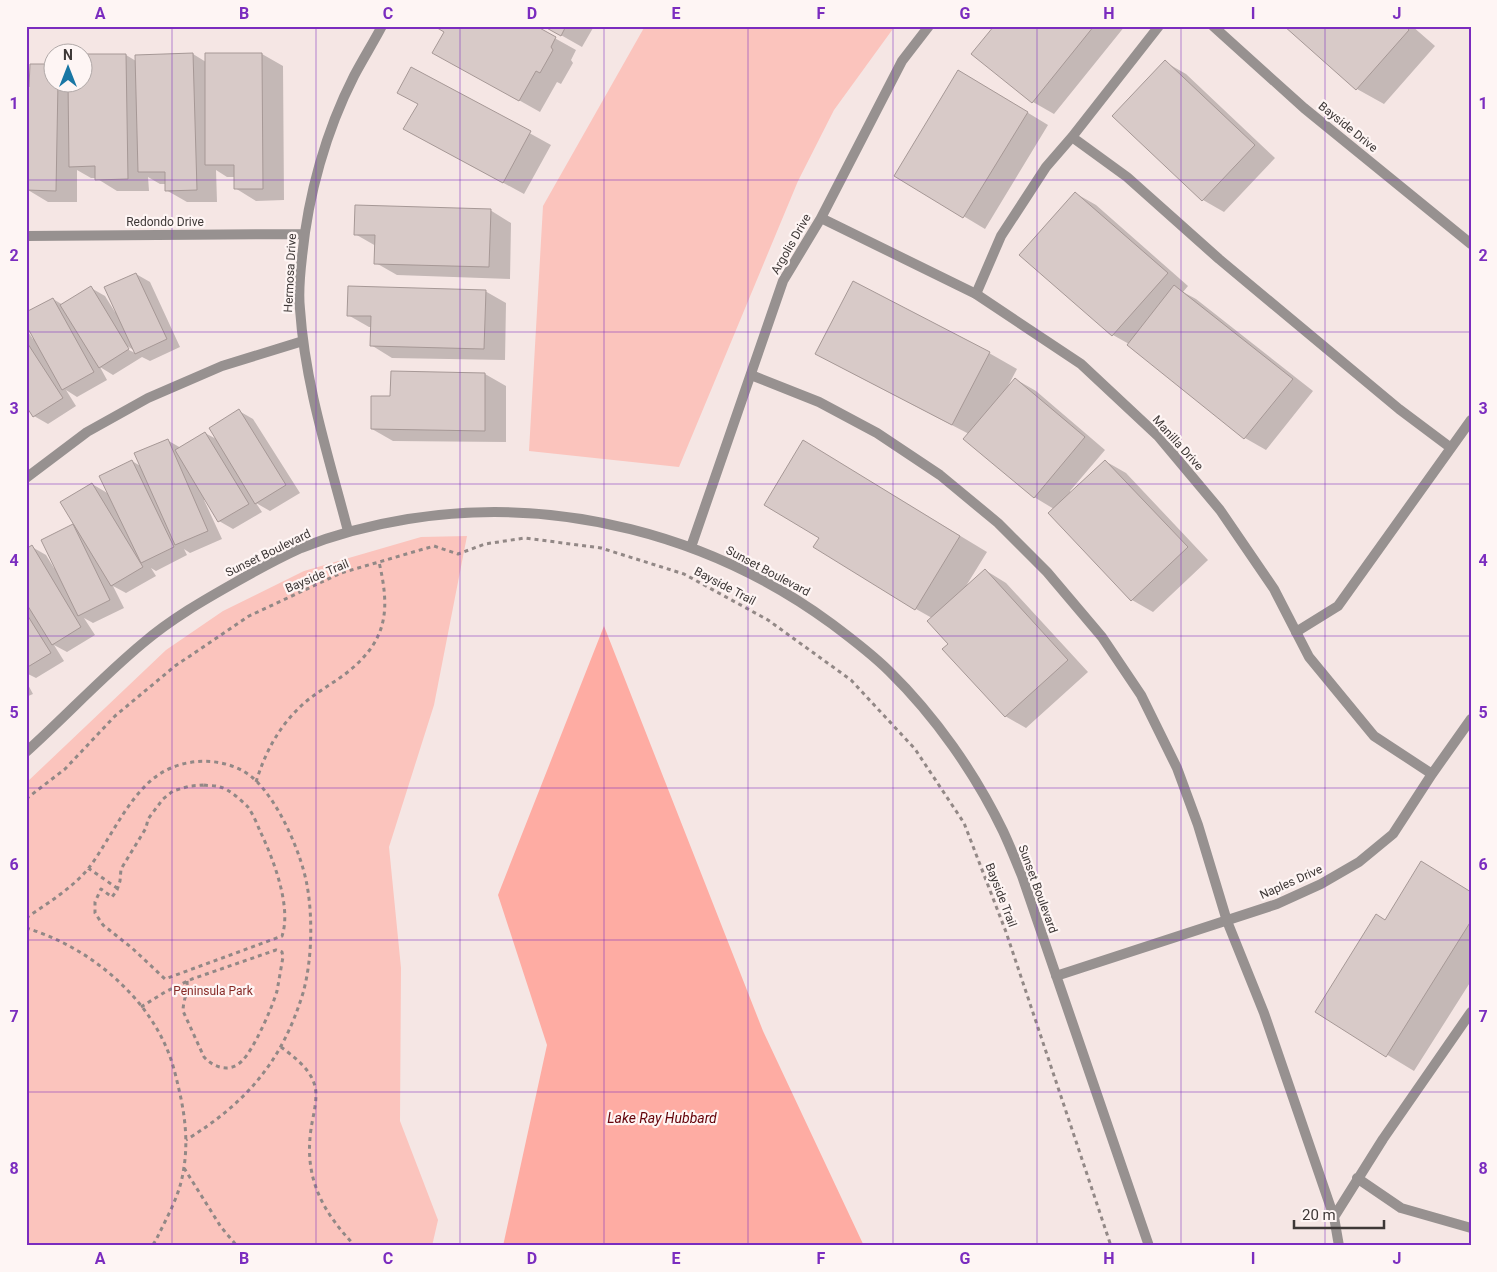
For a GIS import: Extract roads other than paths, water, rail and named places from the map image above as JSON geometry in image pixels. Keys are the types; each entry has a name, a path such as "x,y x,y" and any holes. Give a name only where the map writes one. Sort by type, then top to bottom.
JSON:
{"street":[{"name":"Hermosa Drive","path":"348,531 317,412 303,341 300,275 304,234 321,160 337,114 354,77 382,26"},
{"name":"Argolis Drive","path":"691,548 783,281 821,218 902,61 929,26"},
{"path":"976,294 1001,236 1046,167 1072,137 1159,26"},
{"name":"Bayside Drive","path":"1213,26 1304,108 1471,244"},
{"path":"1072,137 1127,177 1219,260 1399,410 1451,448"},
{"name":"Manilla Drive","path":"821,218 976,294 1081,364 1158,436 1220,510 1274,589 1309,657 1374,736 1432,774"},
{"name":"Redondo Drive","path":"26,236 304,234"},
{"path":"26,478 87,432 148,398 222,366 303,341"},
{"path":"751,375 819,402 877,433 940,475 998,523 1047,572 1102,637 1141,695 1177,768 1198,825 1227,921 1264,1013 1334,1217 1339,1246"},
{"path":"1296,632 1338,606 1471,420"},
{"name":"Sunset Boulevard","path":"26,752 145,641 176,618 256,570 301,548 348,531 442,514 527,513 607,523 651,534 738,566 815,611 856,642 889,671 927,712 982,791 1022,876 1149,1246"},
{"name":"Naples Drive","path":"1056,976 1277,904 1321,884 1359,862 1393,834 1471,719"},
{"path":"1334,1217 1382,1139 1471,1012"},
{"path":"1357,1178 1401,1208 1471,1228"}],"water":[{"name":"Lake Ray Hubbard","path":"604,626 763,1031 864,1246 503,1246 547,1045 498,895"}],"park label":[{"name":"Peninsula Park","path":"213,991"}]}
